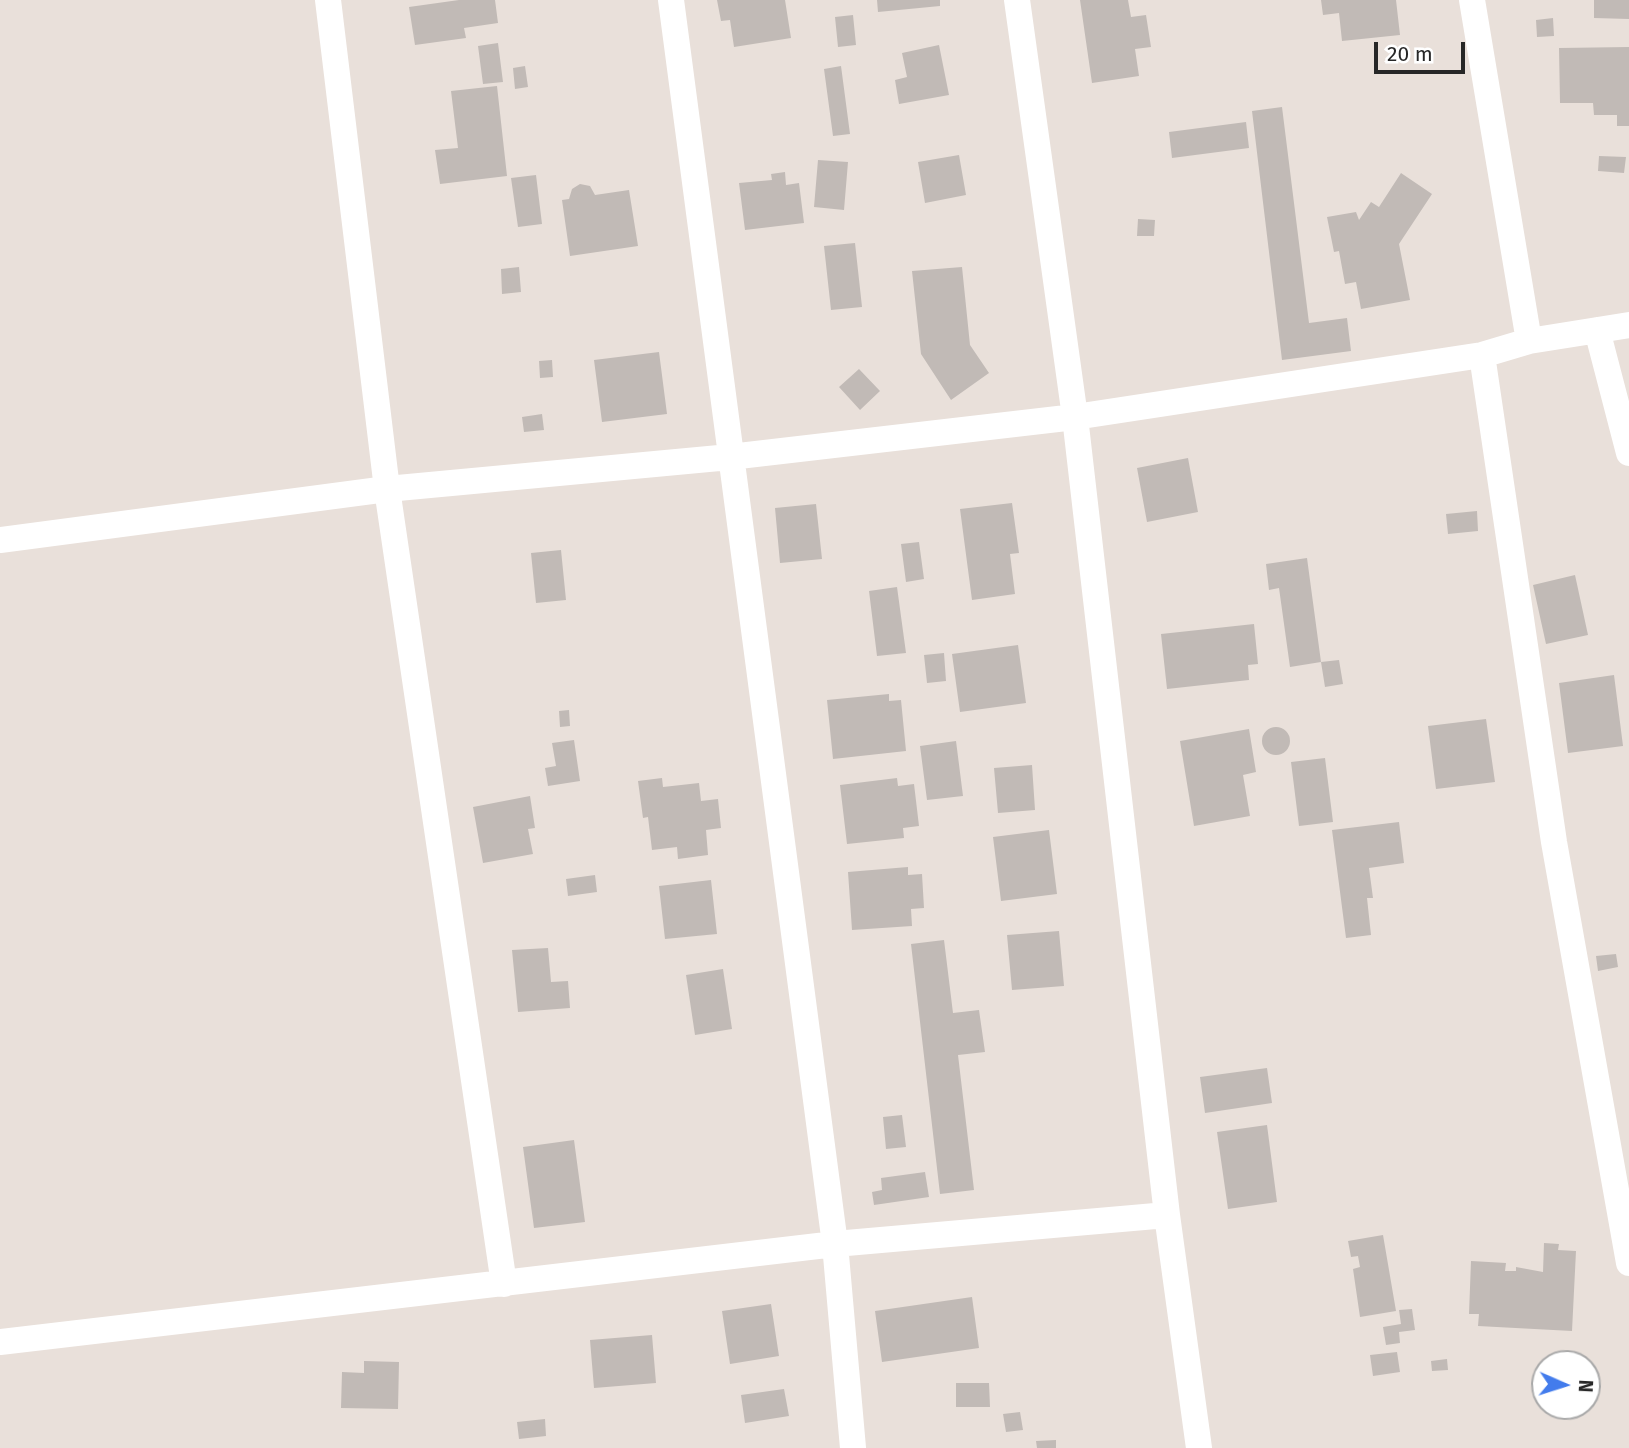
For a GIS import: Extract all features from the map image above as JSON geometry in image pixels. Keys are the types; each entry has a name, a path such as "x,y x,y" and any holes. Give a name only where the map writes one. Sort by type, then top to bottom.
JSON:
{"street":[{"path":"328,0 387,489 503,1284"},
{"path":"671,0 835,1244 853,1448"},
{"path":"1017,0 1074,417 1167,1215 1199,1448"},
{"path":"1472,0 1529,341"},
{"path":"0,540 387,489 730,457 1074,417 1482,355 1529,341 1629,325"},
{"path":"1597,330 1629,453"},
{"path":"1482,355 1554,842 1629,1264"},
{"path":"0,1342 835,1244 1167,1215"}],"building":[{"path":"459,0 495,0 498,23 464,28 466,38 415,45 409,7"},
{"path":"717,0 785,0 791,38 734,47 730,20 721,21"},
{"path":"877,0 940,0 940,6 878,12"},
{"path":"1080,0 1128,0 1131,17 1146,15 1151,47 1135,49 1139,76 1092,83"},
{"path":"1321,0 1396,0 1400,35 1342,41 1339,13 1323,15"},
{"path":"1594,0 1629,0 1629,19 1594,18"},
{"path":"853,15 856,45 838,47 835,17"},
{"path":"1553,18 1554,36 1537,37 1536,20"},
{"path":"498,43 503,82 483,84 478,46"},
{"path":"939,45 949,95 899,104 895,80 907,77 902,53"},
{"path":"1629,47 1629,126 1617,126 1617,115 1594,115 1593,103 1560,103 1559,48"},
{"path":"525,66 528,87 515,89 513,68"},
{"path":"841,66 850,134 833,136 824,69"},
{"path":"497,86 507,176 440,184 435,150 458,148 451,91"},
{"path":"1282,107 1309,323 1347,318 1351,351 1282,360 1252,111"},
{"path":"1246,122 1249,148 1172,158 1169,132"},
{"path":"959,155 966,195 925,203 918,162"},
{"path":"1599,156 1626,157 1624,173 1598,171"},
{"path":"818,160 848,162 844,210 814,207"},
{"path":"785,172 786,185 799,183 804,223 745,230 739,183 772,180 771,174"},
{"path":"1401,173 1432,194 1399,244 1410,300 1361,309 1356,282 1345,284 1339,251 1334,252 1327,217 1356,212 1359,220 1371,202 1379,207"},
{"path":"536,175 542,224 518,227 511,178"},
{"path":"580,184 590,186 595,195 629,190 638,246 570,256 562,200 569,199 572,189"},
{"path":"1138,219 1155,220 1154,236 1137,236"},
{"path":"855,243 862,307 831,310 824,246"},
{"path":"519,267 521,292 502,294 501,269"},
{"path":"962,267 970,345 989,373 951,400 921,354 912,271"},
{"path":"659,352 667,414 602,422 594,360"},
{"path":"552,360 553,377 540,378 539,361"},
{"path":"859,369 880,391 860,410 839,387"},
{"path":"542,414 544,430 524,432 522,417"},
{"path":"1188,458 1198,512 1147,522 1137,468"},
{"path":"1012,503 1019,553 1010,554 1015,594 972,600 960,509"},
{"path":"816,504 822,559 780,563 775,508"},
{"path":"1477,511 1478,531 1448,534 1446,514"},
{"path":"919,542 924,579 906,582 901,544"},
{"path":"561,550 566,600 536,603 531,553"},
{"path":"1307,558 1321,662 1290,667 1279,588 1269,590 1266,564"},
{"path":"1575,575 1588,635 1546,644 1533,585"},
{"path":"897,587 906,653 877,656 869,591"},
{"path":"1254,624 1258,664 1248,665 1249,680 1167,689 1161,634"},
{"path":"1018,645 1026,703 960,712 952,654"},
{"path":"944,653 946,681 927,683 924,655"},
{"path":"1339,660 1343,684 1325,687 1321,662"},
{"path":"1614,675 1623,746 1568,753 1559,683"},
{"path":"889,694 889,701 901,700 906,751 833,759 827,700"},
{"path":"569,710 570,726 560,727 559,711"},
{"path":"1486,719 1495,782 1436,789 1428,726"},
{"path":"1276,727 1286,731 1290,741 1286,751 1276,755 1266,751 1262,741 1266,731"},
{"path":"1249,729 1256,772 1243,775 1250,816 1194,826 1180,741"},
{"path":"574,740 580,781 548,786 545,768 556,766 552,743"},
{"path":"956,741 963,796 927,800 920,746"},
{"path":"1325,758 1333,822 1299,826 1291,762"},
{"path":"1032,765 1035,810 998,813 994,768"},
{"path":"662,778 663,787 699,783 701,801 718,799 721,828 706,830 708,855 678,859 677,847 652,850 648,817 643,818 638,781"},
{"path":"897,778 898,786 914,784 919,826 903,828 904,838 847,844 840,785"},
{"path":"530,796 535,828 528,829 533,854 483,863 473,807"},
{"path":"1399,822 1404,863 1369,868 1373,898 1367,898 1371,935 1346,938 1332,830"},
{"path":"1049,830 1057,894 1001,901 993,837"},
{"path":"908,867 908,875 922,874 924,908 911,909 912,926 852,930 848,872"},
{"path":"595,875 597,892 568,896 566,879"},
{"path":"711,880 717,934 665,939 659,886"},
{"path":"1059,931 1064,986 1012,990 1007,935"},
{"path":"944,940 953,1013 979,1010 985,1052 958,1055 974,1190 940,1194 911,944"},
{"path":"548,948 551,982 568,981 570,1008 518,1012 512,950"},
{"path":"1616,954 1618,967 1598,971 1596,956"},
{"path":"723,969 732,1029 695,1035 686,975"},
{"path":"1267,1068 1272,1103 1205,1113 1200,1077"},
{"path":"902,1115 906,1147 886,1149 883,1117"},
{"path":"1267,1125 1277,1202 1228,1209 1217,1132"},
{"path":"574,1140 585,1222 534,1228 523,1147"},
{"path":"925,1172 929,1197 874,1205 872,1192 882,1190 881,1178"},
{"path":"1383,1235 1396,1311 1360,1317 1353,1269 1360,1267 1358,1256 1351,1257 1348,1241"},
{"path":"1544,1243 1559,1244 1558,1250 1576,1251 1572,1331 1478,1326 1479,1314 1469,1314 1471,1261 1506,1263 1505,1271 1516,1271 1516,1267 1543,1272"},
{"path":"972,1297 979,1348 882,1362 875,1311"},
{"path":"771,1304 779,1356 730,1364 722,1311"},
{"path":"1412,1309 1415,1330 1399,1332 1400,1343 1386,1345 1383,1327 1401,1324 1399,1310"},
{"path":"652,1335 656,1383 594,1388 590,1340"},
{"path":"1397,1352 1400,1372 1373,1376 1370,1355"},
{"path":"1447,1359 1448,1370 1432,1371 1431,1361"},
{"path":"364,1361 399,1362 398,1409 341,1408 342,1372 364,1373"},
{"path":"956,1383 989,1383 990,1407 956,1407"},
{"path":"784,1389 789,1416 745,1423 741,1395"},
{"path":"1020,1412 1023,1430 1006,1432 1003,1414"},
{"path":"545,1419 546,1436 519,1439 517,1422"},
{"path":"1056,1440 1056,1448 1037,1448 1036,1441"}]}
